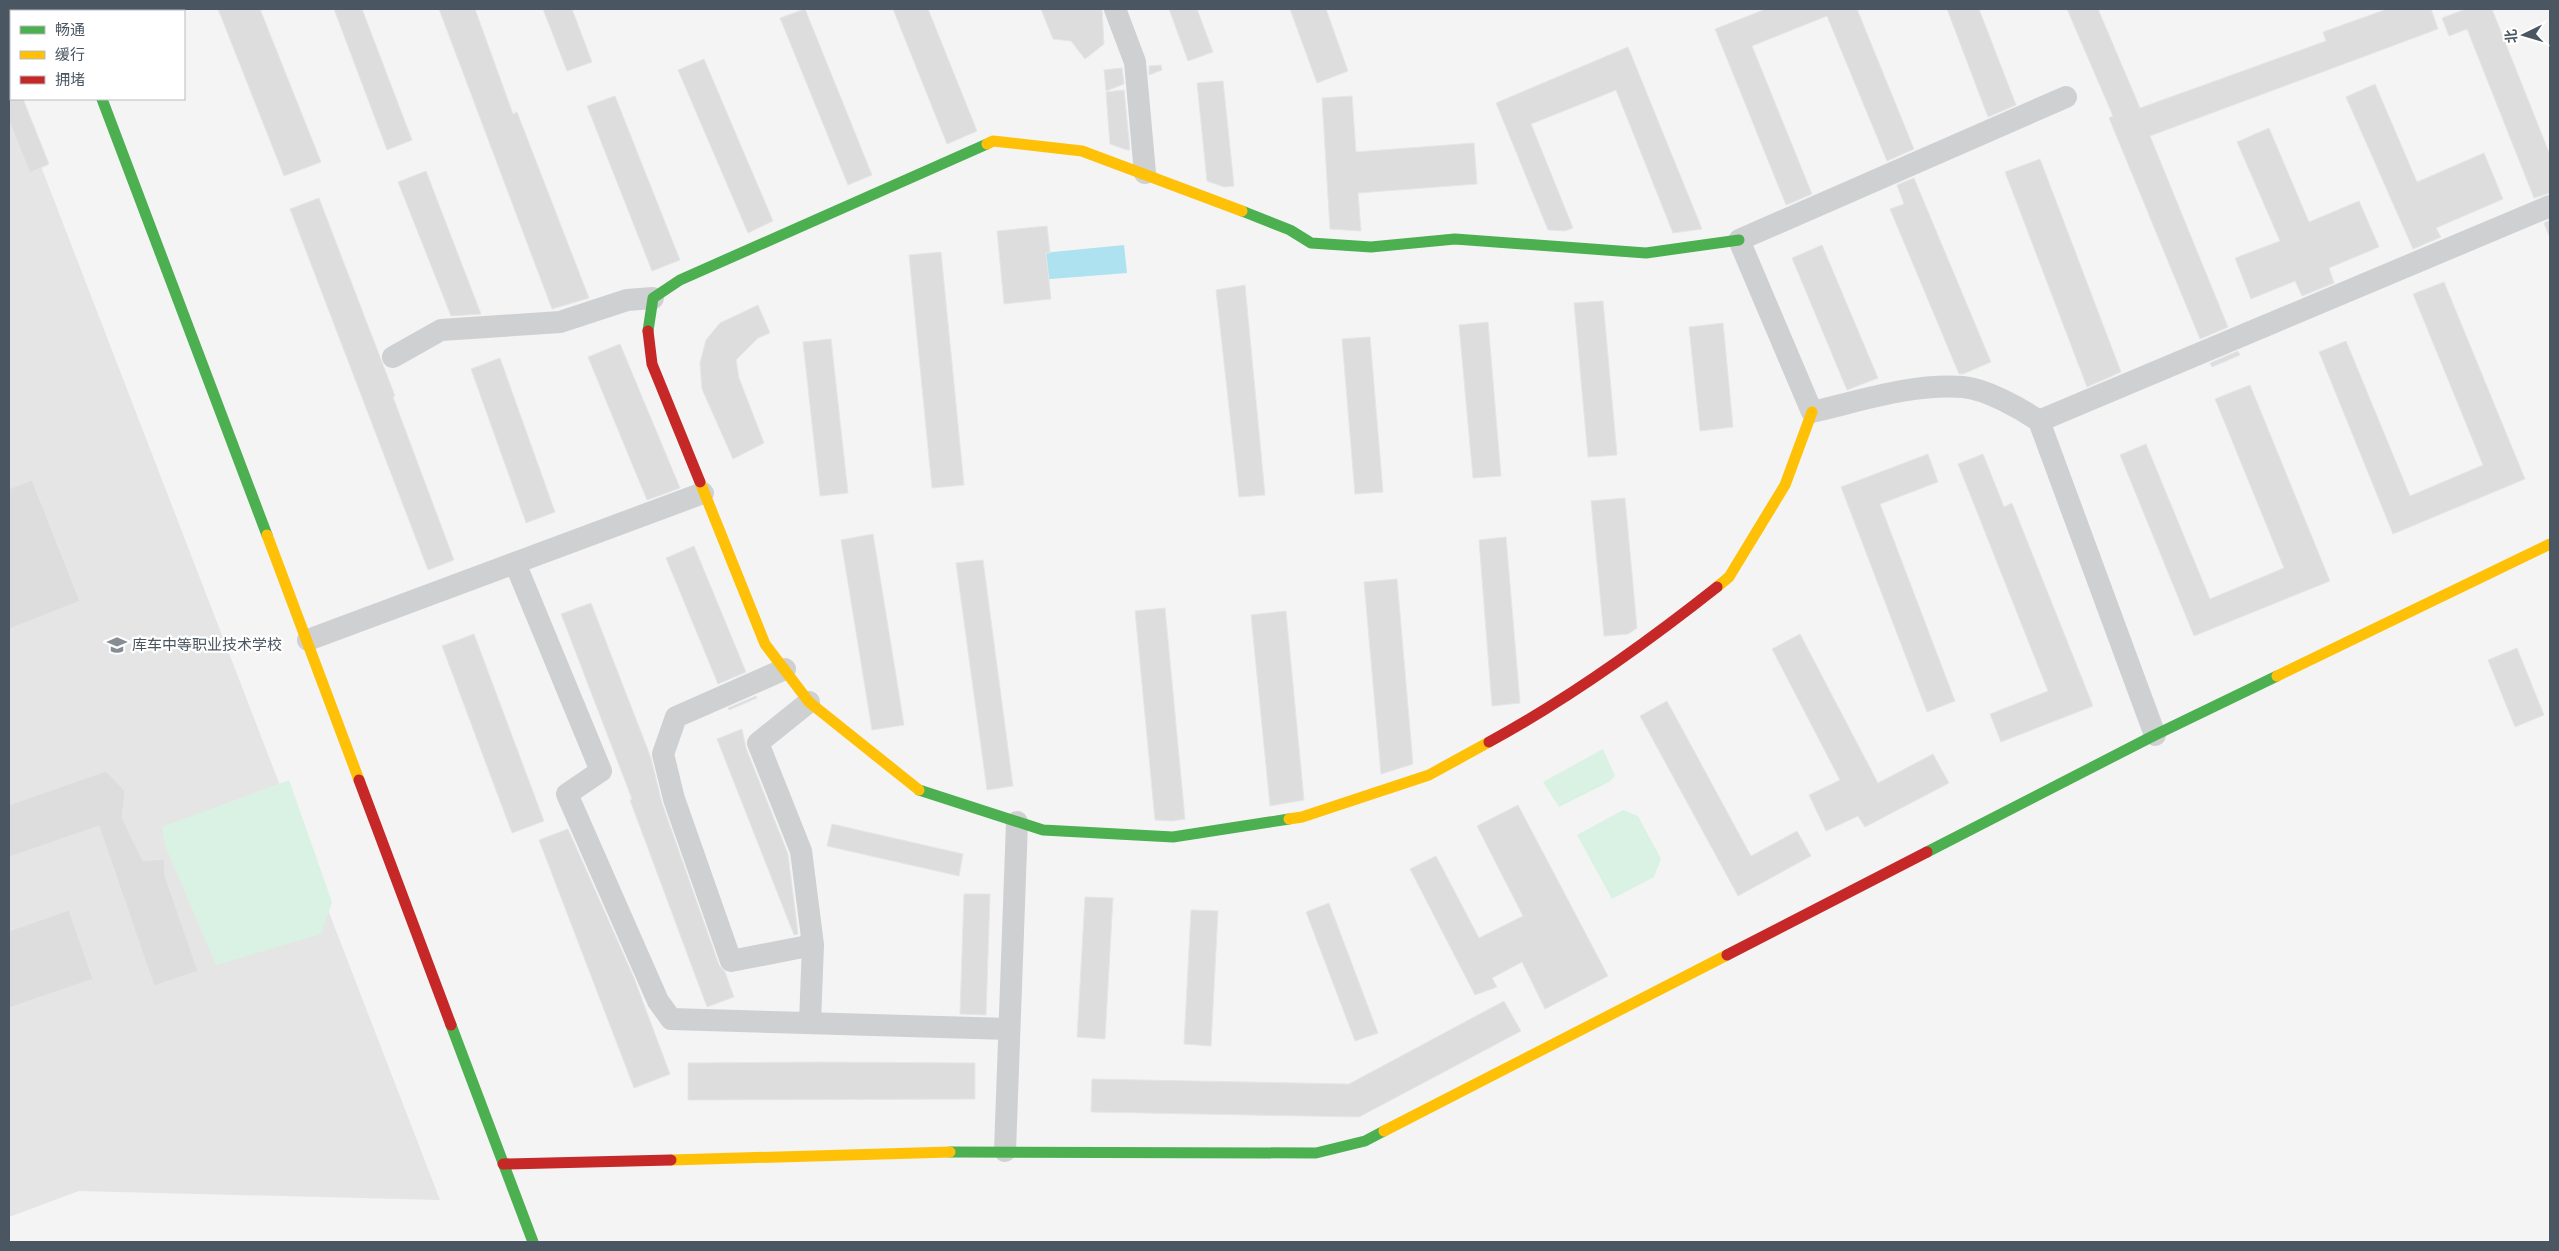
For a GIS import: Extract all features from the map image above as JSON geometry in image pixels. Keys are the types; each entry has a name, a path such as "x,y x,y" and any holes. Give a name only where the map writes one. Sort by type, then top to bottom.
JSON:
{"street":[{"path":"1115,9 1135,62 1145,173"},
{"path":"392,357 441,330 560,322 627,300 653,298 680,280 992,141 1082,151 1145,173 1290,230 1311,243 1371,246 1455,239 1646,253 1739,240 2066,96"},
{"path":"102,100 308,640 533,1242"},
{"path":"2039,421 2550,206"},
{"path":"653,298 648,336 652,364 765,644 810,702 922,792 1043,830 1174,837 1302,817 1429,775 1539,715 1669,625 1729,577 1785,485 1812,412 1739,240"},
{"path":"1812,412 1912,390 1964,387 2016,405 2039,421 2155,734"},
{"path":"308,640 703,493"},
{"path":"503,1164 1005,1150 1316,1153 1365,1141 2155,734 2550,544"},
{"path":"515,563 601,771 567,794 658,1000 671,1019 1009,1029"},
{"path":"785,669 676,717 663,754 674,799 731,961 813,945"},
{"path":"810,702 758,743 801,851 813,945 810,1022"},
{"path":"1005,1150 1016,822"}],"shaded area":[{"name":"库车中等职业技术学校","path":"9,82 10,100 15,100 440,1200 79,1191 9,1217"}],"green space":[{"path":"1603,749 1615,776 1609,782 1559,807 1543,782"},
{"path":"289,780 332,902 321,934 216,965 165,845 162,827"},
{"path":"1623,810 1638,816 1661,859 1654,877 1612,899 1577,835"}],"water":[{"path":"1124,245 1127,273 1025,281 1022,255"}],"building":[{"path":"218,9 260,9 321,162 284,176"},
{"path":"334,9 362,9 412,140 387,150"},
{"path":"439,9 475,9 513,114 517,112 589,298 552,309"},
{"path":"543,9 572,9 592,62 567,71"},
{"path":"805,9 872,175 848,185 780,18"},
{"path":"893,9 928,9 977,131 947,144"},
{"path":"1041,9 1102,9 1104,44 1085,59 1071,41 1053,39"},
{"path":"1169,9 1197,9 1213,52 1188,61"},
{"path":"1290,9 1326,9 1348,71 1317,83"},
{"path":"1766,9 1857,9 1914,149 1887,161 1827,16 1752,46 1812,194 1786,205 1715,29"},
{"path":"1947,9 1979,9 2016,105 1988,117"},
{"path":"2067,9 2098,9 2140,108 2326,41 2323,32 2387,9 2431,9 2438,29 2150,136 2228,327 2200,339 2109,118 2113,116"},
{"path":"2466,9 2492,9 2550,155 2550,193 2534,198 2467,29 2449,36 2442,18"},
{"path":"1628,47 1702,229 1673,233 1616,90 1531,124 1573,228 1565,231 1548,230 1496,103"},
{"path":"704,59 773,221 748,233 678,70"},
{"path":"1161,65 1162,70 1149,75 1149,66"},
{"path":"1122,68 1124,84 1106,91 1104,70"},
{"path":"1223,81 1234,186 1224,187 1207,181 1197,83"},
{"path":"2375,84 2417,182 2484,153 2503,199 2436,228 2441,237 2413,249 2346,97"},
{"path":"1124,90 1130,150 1110,144 1106,92"},
{"path":"615,96 680,260 652,271 587,106"},
{"path":"1352,96 1356,152 1474,143 1477,184 1358,193 1361,231 1330,229 1322,98"},
{"path":"9,99 23,100 49,164 30,173 9,121"},
{"path":"2269,128 2309,222 2359,201 2379,247 2329,268 2334,283 2302,296 2295,281 2251,299 2235,258 2280,241 2237,142"},
{"path":"2040,159 2121,372 2087,387 2005,172"},
{"path":"426,171 481,314 451,316 398,182"},
{"path":"1914,178 1991,362 1963,374 1959,374 1890,209 1904,204 1897,185"},
{"path":"319,198 395,396 393,397 454,560 428,570 290,209"},
{"path":"2550,220 2550,236 2549,236 2544,223"},
{"path":"1047,226 1050,253 1046,253 1051,299 1004,304 997,231"},
{"path":"1822,245 1878,378 1847,390 1792,258"},
{"path":"941,252 964,485 932,488 909,255"},
{"path":"2444,282 2525,479 2393,534 2319,352 2346,341 2410,496 2483,465 2413,294"},
{"path":"1245,285 1265,495 1239,497 1216,290"},
{"path":"1603,301 1617,455 1588,457 1574,303"},
{"path":"758,305 770,333 758,338 736,360 739,378 764,443 733,459 702,389 700,363 706,340 720,323"},
{"path":"1488,322 1501,476 1473,478 1459,325"},
{"path":"1723,323 1733,427 1700,431 1689,327"},
{"path":"1370,337 1383,492 1355,494 1342,339"},
{"path":"831,339 848,493 820,496 803,342"},
{"path":"620,344 680,488 647,500 588,357"},
{"path":"2238,351 2240,355 2212,367 2210,363"},
{"path":"500,358 555,512 526,523 471,369"},
{"path":"2250,385 2330,581 2194,636 2120,455 2146,444 2210,599 2284,568 2215,399"},
{"path":"1928,454 1938,482 1880,504 1955,701 1927,712 1841,487"},
{"path":"1983,454 2004,507 2012,503 2093,706 2001,742 1990,714 2048,691 1958,464"},
{"path":"32,480 80,601 9,629 9,489"},
{"path":"1625,498 1637,628 1628,634 1604,636 1591,501"},
{"path":"873,534 904,725 872,730 841,540"},
{"path":"1506,537 1520,703 1492,706 1479,540"},
{"path":"694,546 746,672 718,684 666,558"},
{"path":"983,560 1013,786 987,790 956,563"},
{"path":"1397,579 1413,764 1381,774 1364,582"},
{"path":"591,603 651,758 662,803 719,965 725,972 734,997 707,1007 630,800 632,799 561,614"},
{"path":"1165,608 1185,819 1172,821 1155,820 1135,611"},
{"path":"1286,611 1304,800 1270,806 1251,615"},
{"path":"474,634 544,821 512,833 442,646"},
{"path":"1800,634 1878,783 1933,754 1949,783 1865,827 1858,816 1826,831 1809,795 1840,780 1772,649"},
{"path":"2517,648 2544,715 2515,727 2488,660"},
{"path":"756,696 757,698 729,710 728,708"},
{"path":"1667,701 1751,856 1797,831 1811,856 1738,896 1640,716"},
{"path":"742,729 746,748 788,854 798,934 794,935 717,739"},
{"path":"106,771 125,791 122,818 143,861 164,859 165,876 198,971 154,986 99,826 9,857 9,805"},
{"path":"1518,805 1608,976 1545,1009 1522,962 1492,978 1497,987 1475,995 1410,869 1436,856 1479,938 1523,916 1477,826"},
{"path":"832,824 963,854 959,876 827,846"},
{"path":"568,829 634,978 670,1074 634,1088 539,840"},
{"path":"964,894 990,894 986,1015 960,1014"},
{"path":"1085,897 1113,898 1105,1039 1077,1037"},
{"path":"1329,903 1378,1033 1355,1041 1306,912"},
{"path":"69,910 93,979 9,1008 9,931"},
{"path":"1191,910 1218,911 1211,1046 1184,1044"},
{"path":"1504,1001 1521,1031 1359,1117 1091,1112 1092,1079 1349,1084"},
{"path":"688,1063 975,1063 975,1099 688,1100"}],"traffic: fast":[{"path":"102,100 267,535"},
{"path":"648,331 653,298 680,280 987,144"},
{"path":"1242,211 1290,230 1311,243 1371,247 1455,239 1646,253 1739,240"},
{"path":"1927,852 2155,735 2277,676"},
{"path":"919,790 1043,830 1173,837 1289,819"},
{"path":"451,1025 533,1242"},
{"path":"950,1152 1316,1153 1365,1141 1384,1131"}],"traffic: slow":[{"path":"987,144 993,141 1082,151 1242,211"},
{"path":"1717,587 1729,577 1785,485 1812,412"},
{"path":"700,482 765,644 809,702 919,790"},
{"path":"267,535 359,780"},
{"path":"2277,676 2550,544"},
{"path":"1289,819 1302,817 1429,775 1489,742"},
{"path":"1384,1131 1727,955"},
{"path":"671,1160 950,1152"}],"traffic: jam":[{"path":"648,331 652,364 700,482"},
{"path":"1489,742 1578,689 1717,587"},
{"path":"359,780 451,1025"},
{"path":"1727,955 1927,852"},
{"path":"503,1164 671,1160"}],"place":[{"name":"库车中等职业技术学校","path":"117,645"}]}
